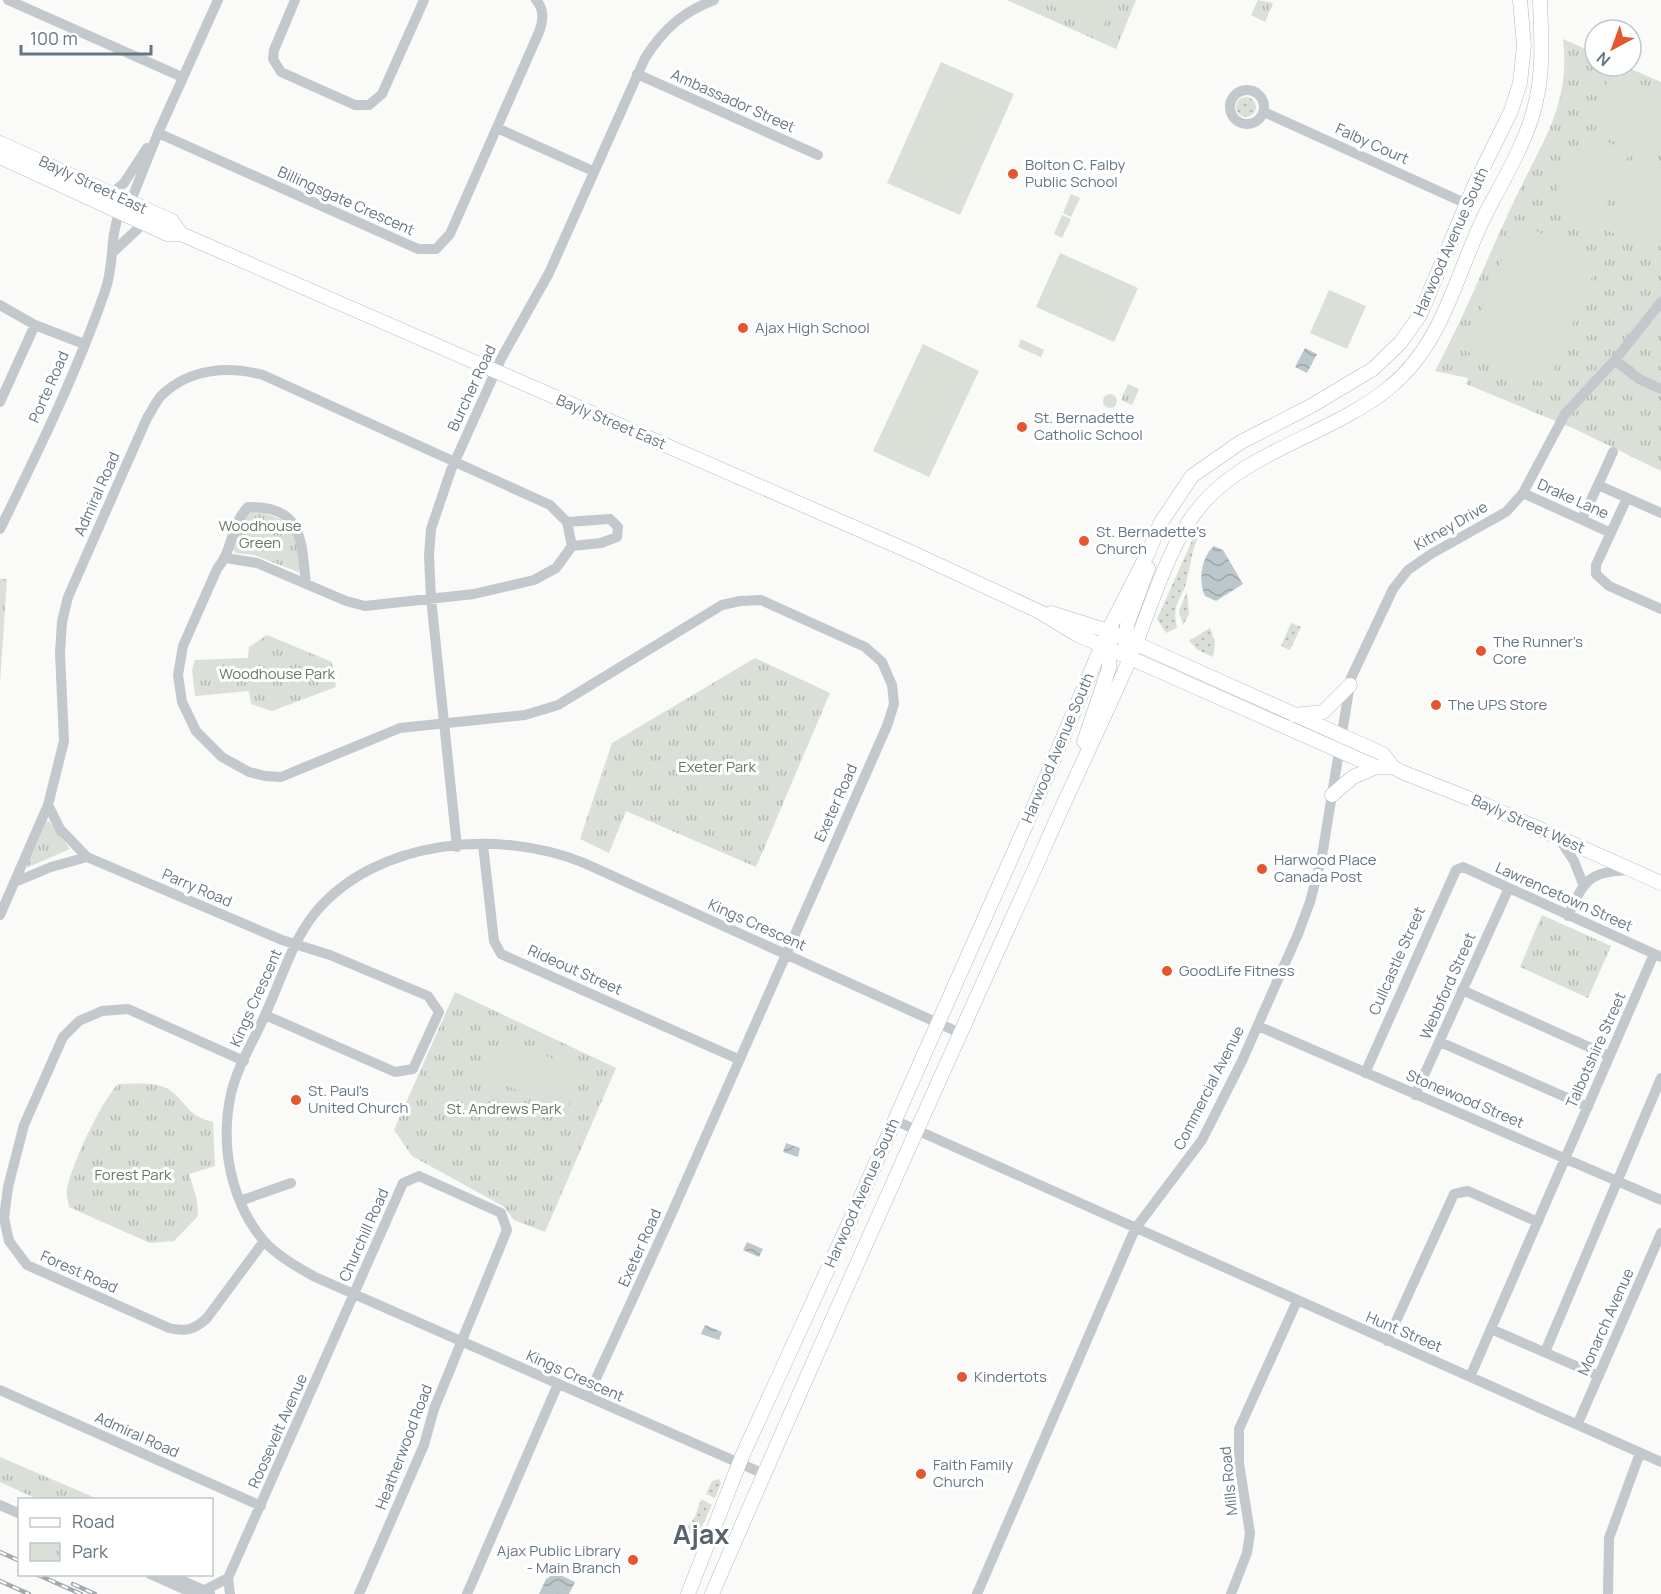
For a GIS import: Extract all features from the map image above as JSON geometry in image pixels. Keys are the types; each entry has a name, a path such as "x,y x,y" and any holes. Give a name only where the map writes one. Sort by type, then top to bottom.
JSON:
{"main road":[{"name":"Harwood Avenue South","path":"688,1594 739,1464 1106,647 1108,631 1149,551 1160,524 1192,476 1240,442 1311,406 1373,369 1401,342 1420,315 1467,204 1511,111 1520,83 1524,46 1520,0"},
{"name":"Harwood Avenue South","path":"1130,641 1186,525 1210,493 1244,468 1357,410 1389,388 1418,361 1438,328 1487,212 1498,194 1535,108 1543,66 1540,0"},
{"name":"Bayly Street East","path":"0,143 56,175 125,207 172,221 181,234"},
{"name":"Bayly Street East","path":"0,158 111,194 144,224 167,234 181,234 913,553 1040,612 1077,634 1130,657"},
{"path":"1467,204 1487,212"},
{"path":"1130,657 1126,650 1148,570 1149,551"},
{"name":"Bayly Street East","path":"1040,612 1076,620 1130,641"},
{"name":"Bayly Street West","path":"1130,641 1294,715 1376,767 1393,767 1661,882"},
{"path":"1073,778 1109,668 1106,647"},
{"name":"Harwood Avenue South","path":"712,1594 1073,778 1130,657"},
{"name":"Bayly Street West","path":"1130,657 1342,744 1383,754 1393,767"},
{"path":"1294,715 1323,712 1350,685"},
{"path":"1332,795 1353,777 1376,767"},
{"path":"1026,825 1047,840"},
{"path":"824,1276 848,1289"}],"street":[{"path":"8,0 182,77"},
{"path":"111,194 124,183 158,133 218,0"},
{"path":"295,0 277,42 273,59 281,72 355,105 369,105 382,94 424,0"},
{"name":"Billingsgate Crescent","path":"158,133 418,249 428,251 444,243 450,234 542,25 541,4 536,0"},
{"name":"Burcher Road","path":"457,847 431,598 429,556 431,529 439,502 495,372 549,273 637,74 663,32 693,8 714,0"},
{"name":"Ambassador Street","path":"637,74 818,155"},
{"name":"Falby Court","path":"1264,112 1467,204"},
{"path":"497,128 593,171"},
{"name":"Porte Road","path":"0,529 106,290 113,252 111,242 158,133"},
{"path":"113,252 144,224"},
{"name":"Kitney Drive","path":"1342,744 1350,685 1393,589 1408,570 1431,554 1506,512 1523,493 1558,423 1615,360 1661,302"},
{"path":"0,305 35,325 84,344"},
{"path":"0,402 35,325"},
{"path":"1615,360 1639,379 1661,389"},
{"name":"Admiral Road","path":"0,915 48,806 64,741 60,652 62,621 68,597 147,418 162,395 196,375 213,370 238,368 263,375 550,505 567,522"},
{"path":"1582,519 1613,452"},
{"path":"1598,485 1661,513"},
{"name":"Drake Lane","path":"1523,493 1611,533"},
{"path":"1627,498 1596,566 1596,574 1609,586 1661,609"},
{"name":"Exeter Road","path":"306,584 300,534 292,520 261,507 248,507 236,519 226,558 217,568 183,646 178,675 182,702 188,717 196,731 222,757 249,772 281,777 400,728 525,715 558,705 722,605 740,601 761,600 865,647 882,662 892,685 894,704 887,726 588,1396"},
{"path":"226,558 258,563 346,601 365,606 474,594 534,580 556,568 572,546 567,522 610,519 618,526 617,537 602,543 572,546"},
{"name":"Commercial Avenue","path":"977,1594 1135,1229 1202,1140 1258,1026 1310,902 1342,744"},
{"name":"Parry Road","path":"48,806 60,829 87,857 295,945 330,955 428,996 439,1012 412,1069 404,1072 395,1072 265,1015"},
{"path":"1557,837 1575,861 1583,884"},
{"name":"Kings Crescent","path":"764,1474 353,1294 299,1268 264,1240 240,1201 232,1177 226,1134 232,1091 295,945 316,913 346,882 406,854 483,845 530,848 569,857 960,1033"},
{"name":"Rideout Street","path":"483,845 494,940 501,954 738,1059"},
{"path":"15,882 51,867 87,857"},
{"name":"Lawrencetown Street","path":"1463,867 1508,890 1658,956"},
{"name":"Cullcastle Street","path":"1365,1072 1450,880 1456,870 1463,867"},
{"path":"1568,916 1583,884 1604,871 1632,870"},
{"name":"Webbford Street","path":"1415,1095 1508,890"},
{"name":"Talbotshire Street","path":"1470,1377 1609,1056 1658,956"},
{"path":"1462,990 1609,1056"},
{"name":"Forest Road","path":"244,1061 128,1009 102,1011 79,1021 63,1037 24,1125 8,1187 4,1218 9,1241 27,1265 169,1328 184,1331 198,1326 207,1317 264,1240"},
{"name":"Stonewood Street","path":"1258,1026 1661,1200"},
{"path":"1440,1042 1588,1107"},
{"path":"1545,1352 1661,1078"},
{"path":"894,1120 916,1132"},
{"name":"Hunt Street","path":"916,1132 1661,1462"},
{"name":"Churchill Road","path":"353,1294 403,1183 419,1176 434,1182 501,1213 506,1222 507,1230 461,1343"},
{"path":"240,1201 291,1183"},
{"path":"1387,1341 1454,1194 1468,1191 1538,1222"},
{"name":"Monarch Avenue","path":"1578,1424 1661,1233"},
{"name":"Roosevelt Avenue","path":"228,1578 353,1294"},
{"name":"Mills Road","path":"1231,1594 1247,1553 1250,1533 1239,1463 1239,1429 1297,1301"},
{"path":"1491,1329 1599,1376"},
{"name":"Heatherwood Road","path":"359,1594 421,1453 434,1409 461,1343"},
{"path":"467,1594 558,1384"},
{"name":"Admiral Road","path":"0,1390 261,1506"},
{"path":"1608,1594 1609,1538 1640,1453"},
{"path":"0,1505 18,1513"},
{"path":"153,1576 204,1593"},
{"path":"170,1576 204,1593"},
{"path":"204,1593 228,1578 230,1594"}],"green space":[{"path":"1007,0 1136,0 1116,49"},
{"path":"1052,0 1082,0 1074,16 1050,5"},
{"path":"1086,0 1115,0 1102,29 1078,18"},
{"path":"1258,0 1273,3 1265,22 1251,15"},
{"path":"1563,39 1583,48 1583,78 1643,78 1643,74 1661,82 1661,471 1575,429 1466,384 1468,378 1435,371 1552,122 1563,83"},
{"path":"941,62 1014,94 960,215 887,183"},
{"path":"1609,78 1625,78 1661,94 1661,156 1589,123"},
{"path":"1246,97 1253,100 1256,107 1253,114 1246,117 1239,114 1236,107 1239,100"},
{"path":"1584,132 1630,152 1597,226 1551,205"},
{"path":"1636,156 1661,167 1661,224 1650,250 1604,229"},
{"path":"1071,194 1080,198 1071,217 1063,213"},
{"path":"1062,215 1071,219 1062,238 1054,234"},
{"path":"1517,223 1600,258 1547,385 1464,350"},
{"path":"1060,253 1138,288 1114,342 1036,307"},
{"path":"1329,290 1366,306 1347,349 1310,333"},
{"path":"1021,339 1044,350 1041,357 1018,347"},
{"path":"923,344 979,371 929,477 873,451"},
{"path":"1128,384 1139,389 1132,405 1121,400"},
{"path":"1107,394 1113,394 1117,401 1113,408 1107,408 1103,404 1103,398"},
{"name":"Woodhouse Green","path":"257,510 290,523 295,531 301,570 298,572 254,555 236,553 232,548 246,513"},
{"path":"1194,536 1198,538 1192,553 1185,586 1176,606 1177,628 1166,633 1157,619"},
{"path":"0,579 7,579 0,683"},
{"path":"1187,591 1189,614 1183,625 1179,611"},
{"path":"1291,623 1301,627 1290,650 1281,646"},
{"path":"1210,628 1215,642 1213,657 1198,650 1189,641"},
{"name":"Woodhouse Park","path":"267,635 332,662 336,687 272,711 251,704 249,691 195,696 192,670 195,660 248,658 249,647"},
{"name":"Exeter Park","path":"755,658 830,693 756,867 626,811 609,853 580,839 612,743"},
{"path":"49,821 70,849 26,868 46,822"},
{"path":"1542,915 1611,946 1588,998 1520,967"},
{"name":"St. Andrews Park","path":"455,992 616,1068 545,1232 514,1220 503,1206 412,1156 394,1130"},
{"path":"494,1045 522,1058 525,1049 587,1070 565,1112 480,1073"},
{"name":"Forest Park","path":"118,1084 146,1084 166,1088 193,1113 213,1122 215,1166 189,1174 197,1200 198,1216 174,1241 150,1243 69,1207 67,1189 75,1164 96,1118"},
{"path":"0,1457 96,1498 35,1498 0,1482"},
{"path":"719,1479 721,1483 715,1498 706,1494 712,1481"},
{"path":"701,1499 712,1505 695,1541 687,1528 695,1517"}],"water":[{"path":"1305,348 1317,354 1307,373 1295,367"},
{"path":"1214,546 1223,550 1243,584 1216,601 1205,596 1201,577 1206,556"},
{"path":"786,1143 800,1148 798,1157 783,1152"},
{"path":"747,1242 763,1249 759,1257 743,1250"},
{"path":"705,1325 722,1332 719,1340 701,1334"},
{"path":"556,1573 575,1582 569,1594 539,1594 546,1579"}],"railway":[{"path":"0,1552 18,1560"},
{"path":"40,1576 81,1594"},
{"path":"0,1581 29,1594"},
{"path":"73,1584 95,1594"}],"place":[{"name":"Bolton C. Falby Public School","path":"1013,174"},
{"name":"Ajax High School","path":"743,328"},
{"name":"St. Bernadette Catholic School","path":"1022,427"},
{"name":"St. Bernadette's Church","path":"1084,541"},
{"name":"The Runner's Core","path":"1481,651"},
{"name":"The UPS Store","path":"1436,705"},
{"name":"Harwood Place Canada Post","path":"1262,869"},
{"name":"GoodLife Fitness","path":"1167,971"},
{"name":"St. Paul's United Church","path":"296,1100"},
{"name":"Kindertots","path":"962,1377"},
{"name":"Faith Family Church","path":"921,1474"},
{"name":"Ajax Public Library - Main Branch","path":"633,1560"}],"district":[{"name":"Ajax","path":"701,1535"}]}
